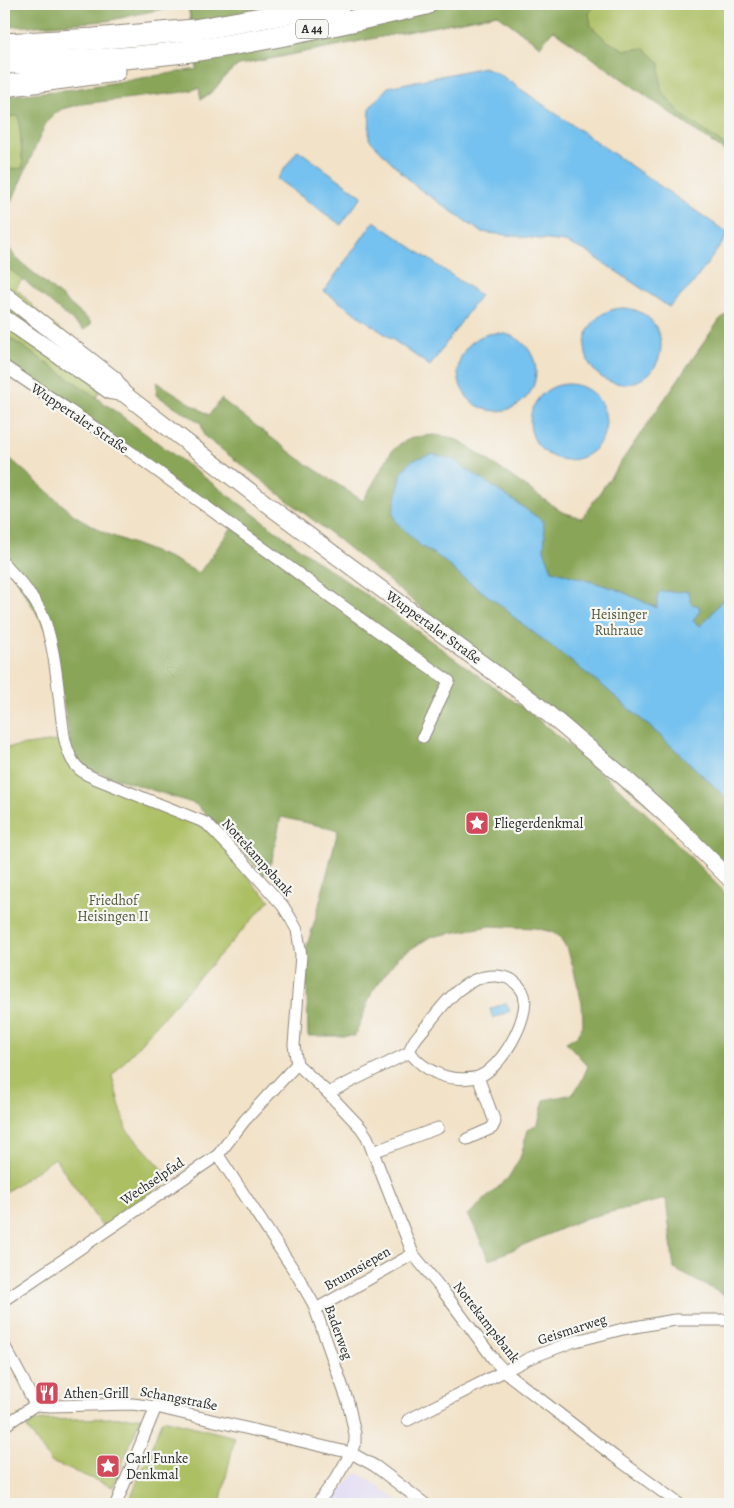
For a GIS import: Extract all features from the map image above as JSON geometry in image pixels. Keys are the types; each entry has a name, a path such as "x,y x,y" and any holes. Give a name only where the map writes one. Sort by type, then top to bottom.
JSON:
{"highway":[{"name":"A 44","path":"4,63 98,60 196,40 340,4"},
{"name":"A 44","path":"4,44 94,40 196,40 337,25 426,4"},
{"path":"4,86 164,63 196,40"}],"street":[{"name":"Wuppertaler Straße","path":"4,294 114,379 123,394 273,509 534,702 666,815 730,880"},
{"name":"Wuppertaler Straße","path":"4,318 110,391 123,394"},
{"name":"Wuppertaler Straße","path":"4,366 131,452 448,681 423,736"},
{"name":"Nottekampsbank","path":"4,564 27,590 43,616 52,646 65,739 72,760 77,767 94,778 206,823 283,906 291,919 297,930 301,955 294,1045 297,1064 328,1093 367,1137 413,1254 504,1372 679,1504"},
{"path":"328,1093 410,1052 413,1043 458,989 472,980 489,976 510,979 520,987 524,996 524,1005 519,1024 503,1056 492,1069 478,1076 453,1078 441,1075 421,1064 410,1052"},
{"name":"Wechselpfad","path":"4,1300 218,1155 245,1120 297,1064"},
{"path":"467,1139 492,1128 495,1122 478,1076"},
{"path":"373,1152 438,1128"},
{"name":"Baderweg","path":"218,1155 297,1275 316,1309 352,1418 355,1442 351,1453"},
{"name":"Brunnsiepen","path":"316,1309 413,1254"},
{"name":"Geismarweg","path":"408,1420 549,1350 594,1335 675,1320 730,1320"},
{"path":"4,1345 35,1404 4,1426"},
{"name":"Schangstraße","path":"35,1404 51,1406 132,1404 156,1407 351,1453"},
{"path":"116,1504 156,1407"},
{"path":"317,1504 337,1477 351,1453 375,1466 425,1504"}],"shaded area":[{"path":"356,1474 360,1474 402,1504 331,1504"}],"green space":[{"path":"4,4 730,4 730,155 553,30 540,46 497,14 239,65 207,96 201,99 188,5 110,15"},
{"path":"4,4 185,4 107,21 4,27"},
{"path":"189,4 597,4 589,13 591,26 607,41 625,50 644,48 660,63 661,90 682,115 730,149 730,155 553,30 540,46 497,14 239,65 207,96 201,99 199,88 184,92 81,104 62,109 54,114 45,125 12,201 4,209 4,170 23,168 19,116 4,117 4,96 74,89 197,69"},
{"path":"19,115 23,168 4,170 4,117"},
{"path":"4,240 15,257 92,323 84,330 4,265"},
{"path":"4,265 23,278 16,288 43,317 114,370 96,397 4,334"},
{"name":"Heisinger Ruhraue","path":"730,312 730,602 721,601 700,626 693,621 700,610 698,605 693,606 678,593 667,591 657,608 616,589 552,570 544,550 545,536 421,546 442,559 459,575 509,611 511,615 603,686 665,740 730,801 730,877 482,658 339,540 204,436 201,423 156,395 157,382 209,415 221,399 298,458 363,501 391,452 401,443 414,437 434,435 449,437 462,442 562,512 582,518 720,319"},
{"path":"4,334 96,397 317,561 533,715 628,796 730,898 730,1298 674,1269 666,1199 586,1218 489,1260 468,1215 508,1178 520,1158 528,1130 538,1124 544,1100 573,1094 588,1066 566,1042 578,1035 583,1023 582,1003 568,951 559,937 552,932 535,928 490,926 430,937 398,957 372,992 355,1036 308,1036 306,949 338,830 281,817 272,860 264,876 240,847 195,804 88,769 79,762 71,747 53,640 4,559 4,453 74,515 105,533 170,558 199,573 235,523 4,369"},
{"name":"Friedhof Heisingen II","path":"63,740 70,762 215,833 255,886 270,900 112,1076 126,1129 171,1178 103,1228 55,1158 4,1192 4,748"},
{"path":"141,1417 113,1487 51,1462 26,1427 36,1421 45,1420"},
{"path":"163,1419 235,1437 220,1504 142,1504 130,1499"}],"water":[{"path":"484,67 499,74 729,234 691,286 669,307 586,251 565,242 481,232 414,185 369,139 370,107 388,87"},
{"path":"298,150 362,196 341,225 277,179"},
{"path":"374,221 480,295 430,366 324,291"},
{"path":"616,308 630,308 644,314 655,325 661,339 658,361 650,373 630,384 616,384 602,378 591,367 585,353 585,339 591,325 602,314"},
{"path":"497,333 512,336 529,350 533,357 536,372 533,387 519,404 512,408 497,411 482,408 465,394 461,387 458,372 461,357 475,340 482,336"},
{"path":"561,384 575,384 589,390 600,401 606,415 603,437 595,449 575,460 561,460 547,454 536,443 530,429 530,415 536,401 547,390"},
{"path":"432,454 452,459 543,521 544,550 552,570 616,589 657,608 659,592 688,591 690,602 693,605 698,605 700,610 693,621 700,626 721,601 730,602 730,801 665,740 603,686 511,615 509,611 459,575 442,559 421,546 396,522 393,513 402,472 412,460"},
{"path":"506,1003 510,1011 493,1018 490,1009"}],"place":[{"name":"Fliegerdenkmal","path":"477,823"},
{"name":"Athen-Grill","path":"47,1393"},
{"name":"Carl Funke Denkmal","path":"108,1466"}]}
